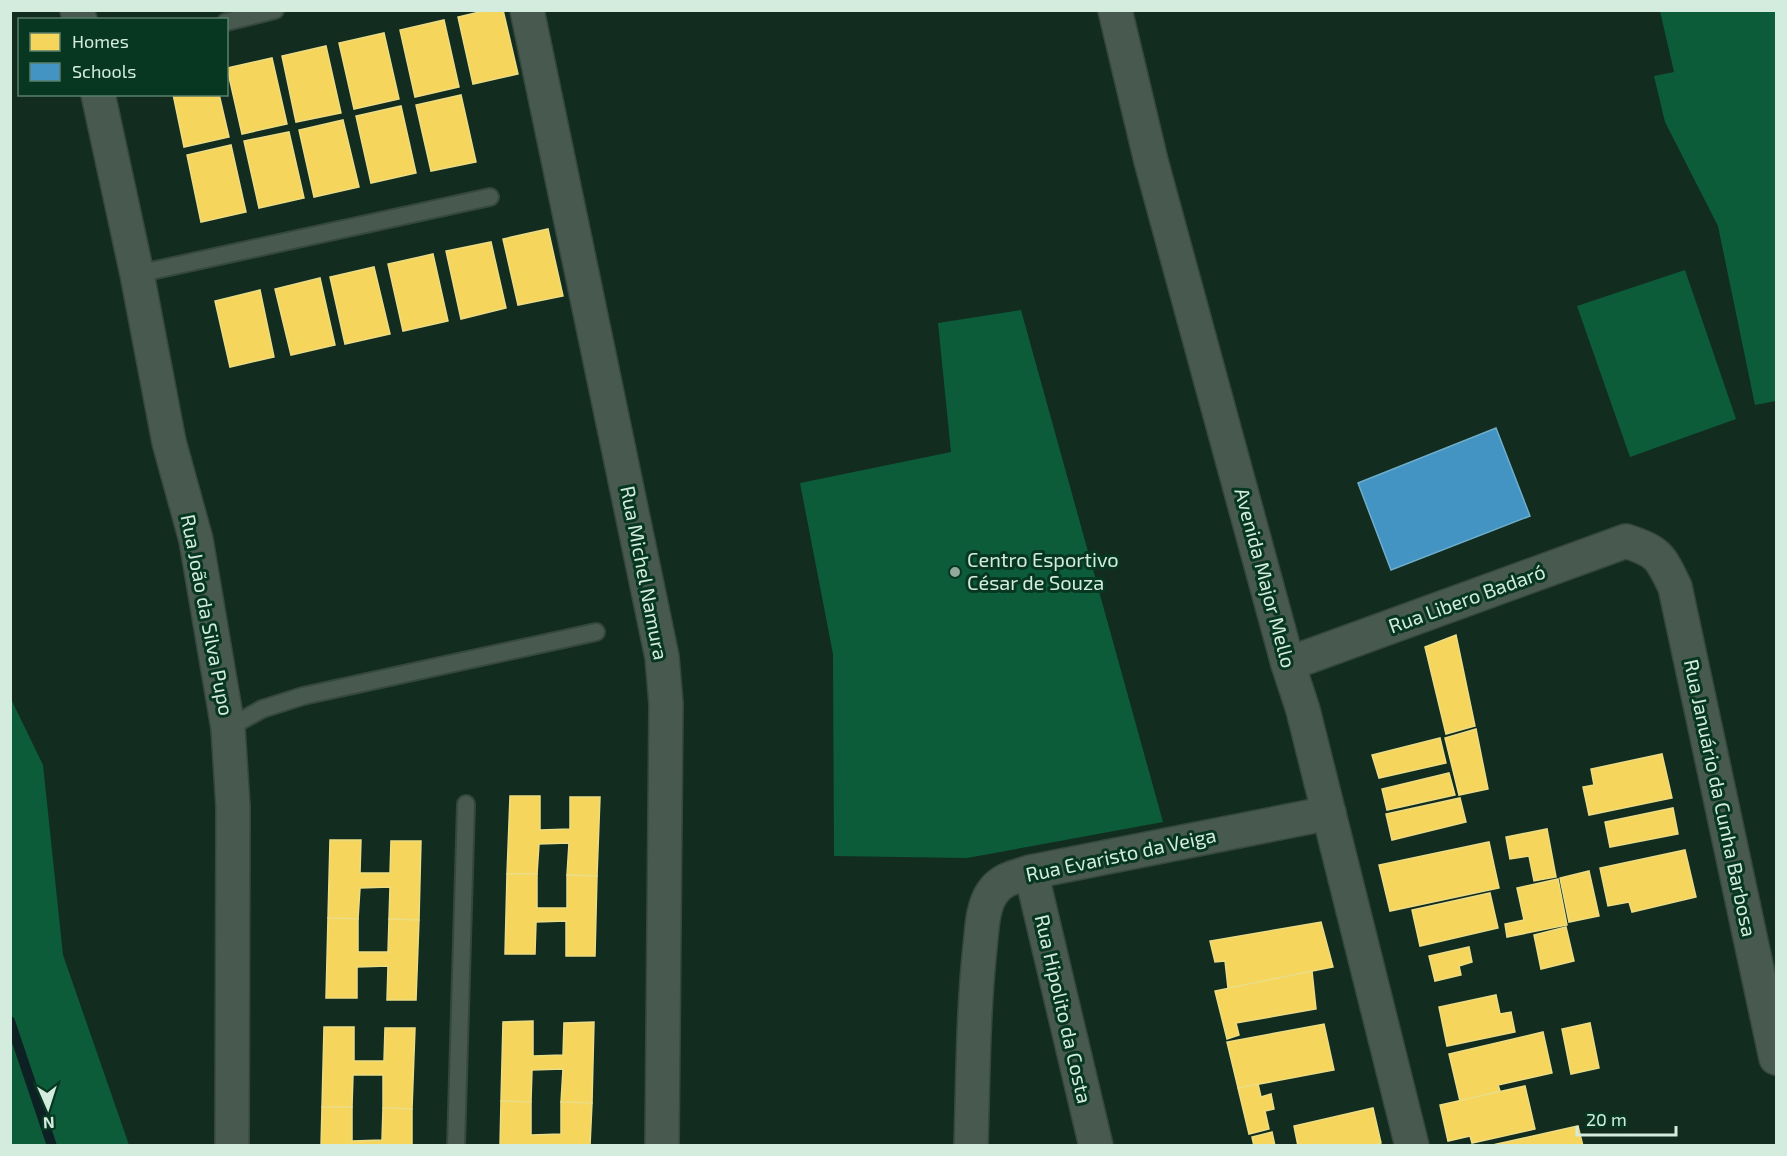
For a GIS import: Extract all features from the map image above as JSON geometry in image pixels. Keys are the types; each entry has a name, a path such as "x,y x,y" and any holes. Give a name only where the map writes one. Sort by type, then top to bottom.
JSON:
{"street":[{"name":"Rua Michel Namura","path":"527,10 662,657 666,704 662,1146"},
{"name":"Avenida Major Mello","path":"1115,10 1151,161 1288,664 1303,710 1412,1146"},
{"name":"Rua João da Silva Pupo","path":"98,96 137,274 169,442 196,540 228,728 233,807 232,1146"},
{"name":"Rua Libero Badaró","path":"1288,664 1626,541 1647,548"},
{"name":"Rua Januário da Cunha Barbosa","path":"1647,548 1661,558 1675,587 1776,1058"},
{"name":"Rua Evaristo da Veiga","path":"971,1146 977,976 984,912 990,895 1001,882 1031,872 1329,813"},
{"name":"Rua Hipolito da Costa","path":"1031,872 1096,1146"}],"lane":[{"path":"228,22 275,10"},
{"path":"137,274 490,197"},
{"path":"228,728 262,709 303,696 596,632"},
{"path":"456,1146 466,804"}],"green space":[{"path":"1660,11 1776,11 1776,401 1755,405 1718,226 1665,122 1654,76 1674,72"},
{"path":"1685,270 1736,419 1630,457 1577,306"},
{"name":"Centro Esportivo César de Souza","path":"1021,310 1163,822 967,858 834,856 833,654 800,483 951,452 938,323"},
{"path":"11,699 43,765 63,955 129,1145 11,1145"}],"building: Homes":[{"path":"488,10 503,10 518,74 473,84 458,17"},
{"path":"444,20 459,87 415,97 400,30"},
{"path":"384,33 399,99 354,109 339,43"},
{"path":"326,46 341,113 296,122 282,56"},
{"path":"272,58 287,124 242,134 228,68"},
{"path":"461,95 476,162 431,171 416,105"},
{"path":"173,96 219,96 229,137 184,147"},
{"path":"401,106 416,173 371,183 356,116"},
{"path":"343,120 359,187 314,197 299,130"},
{"path":"289,132 304,198 259,208 244,141"},
{"path":"231,145 246,212 201,222 187,155"},
{"path":"548,229 563,296 518,305 503,239"},
{"path":"491,242 506,308 461,319 446,251"},
{"path":"433,254 448,321 403,331 388,264"},
{"path":"374,267 390,334 345,344 330,277"},
{"path":"320,278 335,345 291,355 275,289"},
{"path":"260,290 274,357 230,367 215,301"},
{"path":"1456,635 1475,726 1446,734 1425,647"},
{"path":"1476,729 1488,789 1459,795 1445,738"},
{"path":"1440,738 1446,763 1379,778 1372,755"},
{"path":"1662,754 1672,798 1589,815 1583,787 1594,785 1591,769"},
{"path":"1449,773 1455,795 1387,810 1382,789"},
{"path":"510,796 540,796 540,830 570,829 570,797 600,797 597,876 567,875 569,843 539,844 537,874 507,874"},
{"path":"1460,798 1466,822 1392,840 1386,814"},
{"path":"1673,808 1678,834 1610,847 1605,822"},
{"path":"1547,829 1556,877 1534,881 1529,856 1510,859 1506,837"},
{"path":"330,840 361,840 360,873 390,873 391,841 421,841 419,920 389,919 390,887 360,888 358,919 328,918"},
{"path":"1489,842 1499,888 1390,911 1379,865"},
{"path":"1685,850 1696,897 1632,912 1629,902 1608,906 1600,868"},
{"path":"1589,871 1599,916 1569,922 1560,878"},
{"path":"507,874 537,874 537,908 567,908 567,875 597,876 595,956 566,956 566,921 536,922 535,954 505,954"},
{"path":"1558,879 1567,925 1507,937 1505,924 1524,920 1517,888"},
{"path":"1490,893 1498,928 1420,946 1412,910"},
{"path":"328,918 358,919 358,952 388,952 389,919 419,920 416,1000 387,1000 388,966 357,967 357,998 326,998"},
{"path":"1321,922 1333,967 1228,988 1225,961 1215,962 1210,941"},
{"path":"1566,927 1574,961 1541,969 1534,935"},
{"path":"1469,947 1472,962 1459,966 1461,975 1435,981 1429,956"},
{"path":"1312,971 1316,1009 1236,1023 1239,1035 1227,1039 1215,991"},
{"path":"1496,995 1500,1014 1511,1012 1515,1032 1447,1046 1439,1007"},
{"path":"533,1021 533,1056 563,1055 564,1023 594,1022 592,1103 561,1102 563,1069 532,1070 531,1102 501,1101 503,1022"},
{"path":"1590,1023 1599,1068 1571,1074 1562,1029"},
{"path":"1324,1024 1334,1070 1238,1088 1227,1042"},
{"path":"324,1027 354,1027 354,1061 384,1061 385,1028 415,1028 412,1109 383,1108 383,1075 353,1075 352,1107 322,1107"},
{"path":"1543,1032 1552,1073 1498,1085 1500,1091 1460,1101 1449,1054"},
{"path":"1258,1084 1261,1097 1271,1094 1274,1109 1265,1111 1269,1129 1249,1134 1238,1088"},
{"path":"1525,1086 1535,1129 1472,1143 1470,1136 1448,1141 1440,1105"},
{"path":"501,1101 531,1102 531,1135 561,1134 561,1102 592,1103 590,1146 500,1146"},
{"path":"322,1107 352,1107 352,1141 382,1140 383,1108 412,1109 412,1146 321,1146"},
{"path":"1373,1108 1381,1143 1371,1146 1298,1146 1294,1126"},
{"path":"1578,1126 1583,1146 1488,1146"},
{"path":"1272,1132 1275,1146 1254,1146 1252,1137"}],"building: Schools":[{"path":"1496,428 1530,516 1391,570 1358,483"}],"waterway":[{"path":"10,1021 52,1146"}],"place":[{"name":"Centro Esportivo César de Souza","path":"955,572"}]}
